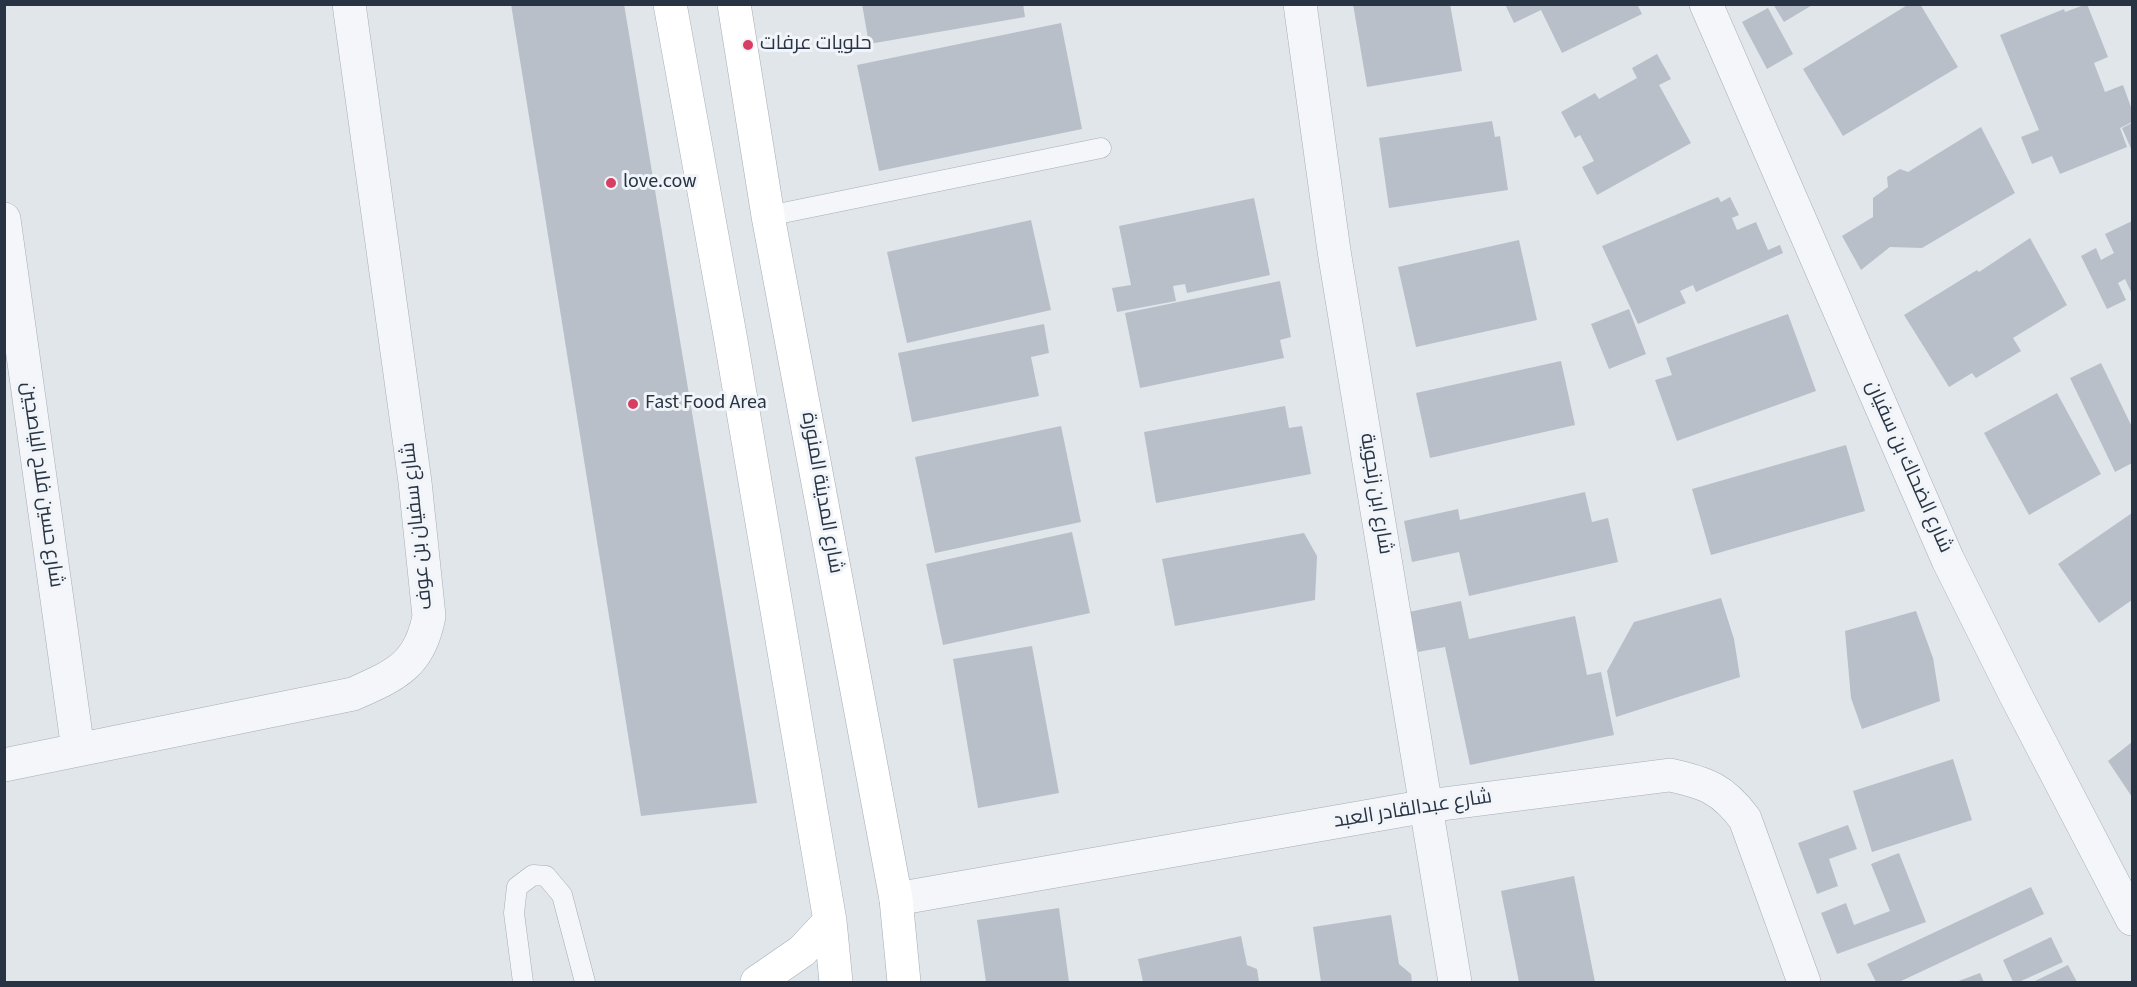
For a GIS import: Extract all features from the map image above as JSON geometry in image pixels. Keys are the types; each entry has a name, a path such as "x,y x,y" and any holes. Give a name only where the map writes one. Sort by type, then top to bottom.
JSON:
{"main road":[{"path":"670,4 730,335 830,921 836,982"},
{"name":"شارع المدينة المنورة","path":"734,4 768,216 897,899 904,982"},
{"path":"757,982 802,951 830,921"}],"street":[{"name":"شارع سفيان بن عوف","path":"4,765 353,694 395,673 417,655 426,636 429,616 415,482 350,4"},
{"name":"شارع ابن زنجوية","path":"1300,4 1334,251 1455,982"},
{"name":"شارع الضحاك بن سفيان","path":"1706,4 1948,560 2016,696 2133,919"},
{"name":"شارع حسين فلاح الياصجين","path":"4,219 78,750"},
{"name":"شارع عبدالقادر العبد","path":"897,899 1427,806 1670,775 1698,782 1717,790 1732,801 1745,819 1804,982"}],"lane":[{"path":"768,216 1101,148"},
{"path":"524,982 514,913 517,887 533,875 546,876 562,895 585,982"}],"building":[{"name":"Fast Food Area","path":"511,4 624,4 757,803 641,816"},
{"path":"862,4 1023,4 1025,17 869,44"},
{"path":"1353,4 1450,4 1462,71 1367,87"},
{"path":"1505,4 1637,4 1642,14 1562,53 1541,10 1514,23"},
{"path":"1773,4 1814,4 1784,22"},
{"path":"1909,4 1920,4 1958,67 1843,136 1803,69"},
{"path":"2087,4 2108,57 2094,63 2105,92 2123,85 2132,110 2132,122 2120,128 2127,147 2060,174 2052,156 2032,164 2021,137 2039,130 2000,35 2064,9 2065,12"},
{"path":"1768,8 1793,54 1767,69 1742,22"},
{"path":"1061,23 1082,129 879,171 857,65"},
{"path":"1657,54 1671,79 1659,85 1691,143 1597,195 1582,167 1594,161 1580,135 1575,138 1561,112 1595,93 1599,99 1637,78 1632,68"},
{"path":"1492,121 1495,137 1500,136 1508,190 1389,208 1379,138"},
{"path":"2132,123 2132,151 2122,128"},
{"path":"1981,127 2015,193 1922,248 1890,247 1861,270 1842,236 1873,217 1873,198 1888,187 1887,177 1900,169 1908,172"},
{"path":"1718,197 1721,202 1730,197 1739,215 1732,218 1737,230 1756,222 1768,250 1780,245 1783,253 1696,292 1693,285 1680,291 1686,303 1638,324 1602,246"},
{"path":"1254,198 1270,275 1187,293 1185,284 1173,286 1176,301 1117,312 1112,288 1131,285 1119,226"},
{"path":"1031,220 1051,310 907,343 887,252"},
{"path":"2132,221 2132,294 2125,279 2118,283 2126,300 2107,309 2081,256 2096,248 2101,260 2114,253 2105,234"},
{"path":"2030,238 2067,305 2013,338 2021,351 1976,378 1972,373 1949,387 1904,315 1977,270 1979,272"},
{"path":"1519,240 1537,320 1416,347 1398,267"},
{"path":"1280,281 1291,337 1280,340 1284,358 1140,388 1125,313"},
{"path":"1629,309 1646,354 1609,369 1591,324"},
{"path":"1788,314 1816,391 1677,441 1655,380 1672,375 1666,358"},
{"path":"1044,324 1049,353 1031,357 1039,396 912,422 898,353"},
{"path":"1561,361 1575,425 1430,458 1416,393"},
{"path":"2101,363 2132,427 2132,463 2115,472 2070,378"},
{"path":"2057,393 2101,474 2029,515 1984,433"},
{"path":"1285,406 1289,428 1302,426 1311,474 1156,503 1144,432"},
{"path":"1061,426 1081,522 935,553 915,457"},
{"path":"1846,445 1865,511 1711,555 1692,489"},
{"path":"1585,492 1592,522 1608,518 1618,562 1469,596 1459,552 1412,562 1404,521 1458,509 1460,520"},
{"path":"2132,513 2132,600 2099,623 2058,564"},
{"path":"1072,532 1090,613 943,645 926,564"},
{"path":"1304,533 1317,556 1315,600 1175,626 1162,559"},
{"path":"1721,598 1734,639 1740,677 1616,717 1607,671 1634,622"},
{"path":"1461,601 1469,639 1575,616 1587,675 1601,672 1614,735 1470,765 1445,647 1418,652 1409,612"},
{"path":"1916,611 1933,658 1940,701 1862,729 1851,698 1845,631"},
{"path":"1032,646 1059,793 978,808 953,659"},
{"path":"2132,742 2132,797 2108,761"},
{"path":"1953,759 1972,820 1872,852 1853,791"},
{"path":"1848,825 1857,849 1829,859 1838,886 1817,894 1798,843"},
{"path":"1899,853 1926,922 1837,954 1821,913 1846,903 1854,925 1890,911 1871,864"},
{"path":"1574,876 1595,982 1519,982 1501,891"},
{"path":"2031,887 2044,914 1899,982 1876,982 1867,964"},
{"path":"1059,908 1069,982 986,982 977,920"},
{"path":"1391,915 1399,964 1411,974 1412,982 1321,982 1313,927"},
{"path":"1241,936 1247,965 1257,969 1259,982 1143,982 1138,959"},
{"path":"2051,937 2063,962 2019,982 2013,982 2003,960"},
{"path":"2068,965 2077,982 2033,982"},
{"path":"1980,973 1984,982 1956,982"}],"place":[{"name":"حلويات عرفات","path":"748,45"},
{"name":"love.cow","path":"611,183"},
{"name":"Fast Food Area","path":"633,404"}]}
